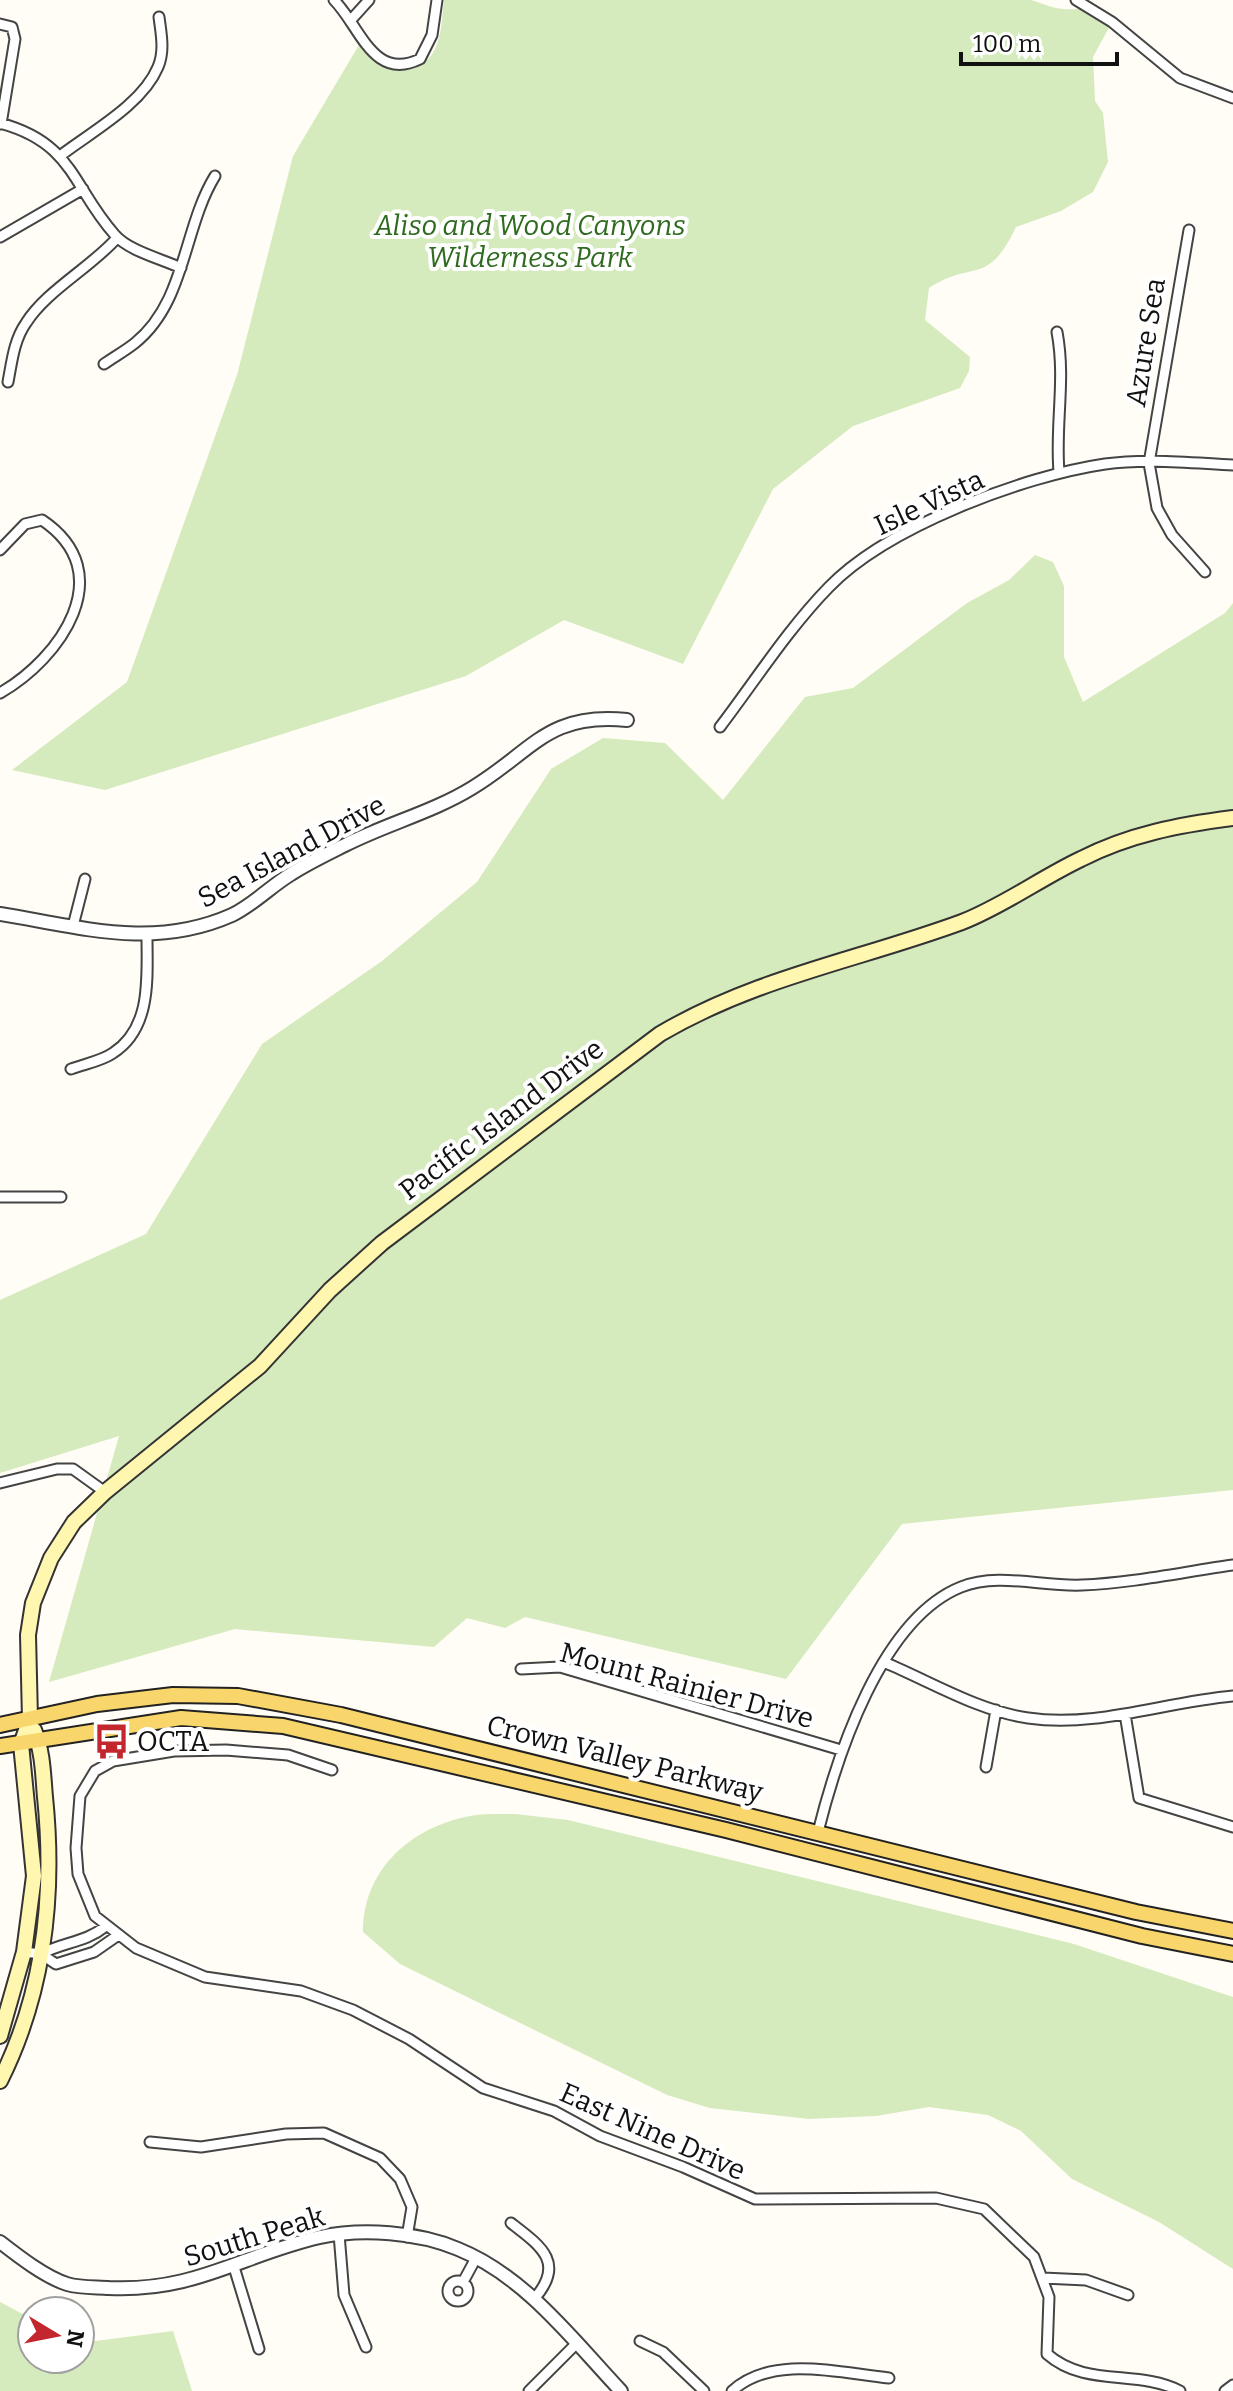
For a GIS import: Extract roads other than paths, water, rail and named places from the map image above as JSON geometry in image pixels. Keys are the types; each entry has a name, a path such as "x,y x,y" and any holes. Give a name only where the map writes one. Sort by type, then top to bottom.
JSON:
{"main road":[{"name":"Pacific Island Drive","path":"30,1719 28,1635 33,1603 51,1558 74,1522 105,1492 260,1366 330,1290 382,1243 660,1034 702,1010 766,983 963,921 1106,846 1157,829 1233,818"},
{"name":"Crown Valley Parkway","path":"0,1725 143,1697 238,1696 341,1715 1136,1912 1233,1931"},
{"path":"0,2081 24,2024 41,1954 51,1867 38,1741 30,1719"},
{"path":"0,2036 24,1952 34,1853 21,1744 30,1719"},
{"name":"Crown Valley Parkway","path":"0,1746 157,1720 258,1722 306,1730 726,1830 1131,1934 1233,1954"},
{"path":"726,1830 738,1824 797,1841 818,1832 833,1848 861,1855 871,1867"}],"street":[{"path":"334,0 372,53 382,61 411,63 420,59 428,48 437,0"},
{"path":"350,21 369,0"},
{"path":"1076,0 1112,22 1180,78 1233,98"},
{"path":"60,156 130,101 146,84 160,57 159,17"},
{"path":"0,24 12,27 15,39 0,124 43,140 60,156 117,238 181,268"},
{"path":"104,364 137,342 165,308 181,268 196,212 215,176"},
{"path":"0,237 83,189"},
{"name":"Azure Sea","path":"1189,230 1149,463 1157,508 1172,535 1205,572"},
{"path":"8,382 15,344 25,323 41,304 95,262 117,238"},
{"path":"1057,332 1063,393 1056,437 1059,472"},
{"name":"Isle Vista","path":"720,727 828,588 858,561 968,502 1059,472 1108,463 1233,465"},
{"path":"0,550 28,521 46,523 74,559 79,598 74,617 63,634 27,674 0,693"},
{"name":"Sea Island Drive","path":"0,914 147,937 193,929 234,914 292,873 347,844 472,789 519,751 563,725 596,717 627,720"},
{"path":"73,926 85,879"},
{"path":"71,1069 112,1054 129,1038 148,992 147,937"},
{"path":"0,1197 61,1197"},
{"path":"0,1483 57,1469 73,1469 105,1492"},
{"path":"818,1832 841,1750 855,1716 922,1610 967,1585 1014,1581 1081,1585 1233,1565"},
{"path":"886,1663 996,1710 1026,1718 1067,1721 1233,1696"},
{"name":"Mount Rainier Drive","path":"521,1669 560,1667 841,1750"},
{"path":"986,1767 996,1710"},
{"path":"1125,1714 1139,1798 1233,1827"},
{"name":"East Nine Drive","path":"332,1770 288,1755 226,1750 174,1751 128,1758 113,1761 95,1771 80,1796 76,1848 84,1896 95,1916 136,1948 205,1977 301,1991 353,2010 409,2039 483,2088 554,2111 600,2136 683,2167 755,2199 936,2198 984,2209 1034,2257 1049,2297 1047,2354 1056,2362 1091,2376 1144,2378 1180,2391"},
{"path":"24,1952 41,1954 86,1939 106,1926"},
{"path":"41,1954 56,1964 94,1952 117,1936"},
{"path":"86,1939 94,1952"},
{"path":"150,2142 201,2147 286,2134 324,2133 380,2158 400,2179 412,2207 407,2237"},
{"path":"511,2223 537,2243 551,2270 544,2288 534,2299"},
{"path":"339,2234 344,2295 366,2347"},
{"name":"South Peak","path":"0,2242 66,2284 97,2288 151,2288 199,2279 298,2244 339,2234 407,2237 458,2248 534,2299 621,2391"},
{"path":"463,2282 476,2258"},
{"path":"234,2267 259,2349"},
{"path":"1043,2278 1086,2280 1128,2295"},
{"path":"640,2341 663,2352 704,2391"},
{"path":"529,2391 577,2343"},
{"path":"732,2391 766,2373 795,2368 889,2378"},
{"path":"1225,2391 1233,2385"}],"place":[{"name":"OCTA","path":"111,1741"}],"park label":[{"name":"Aliso and Wood Canyons Wilderness Park","path":"530,241"}]}
